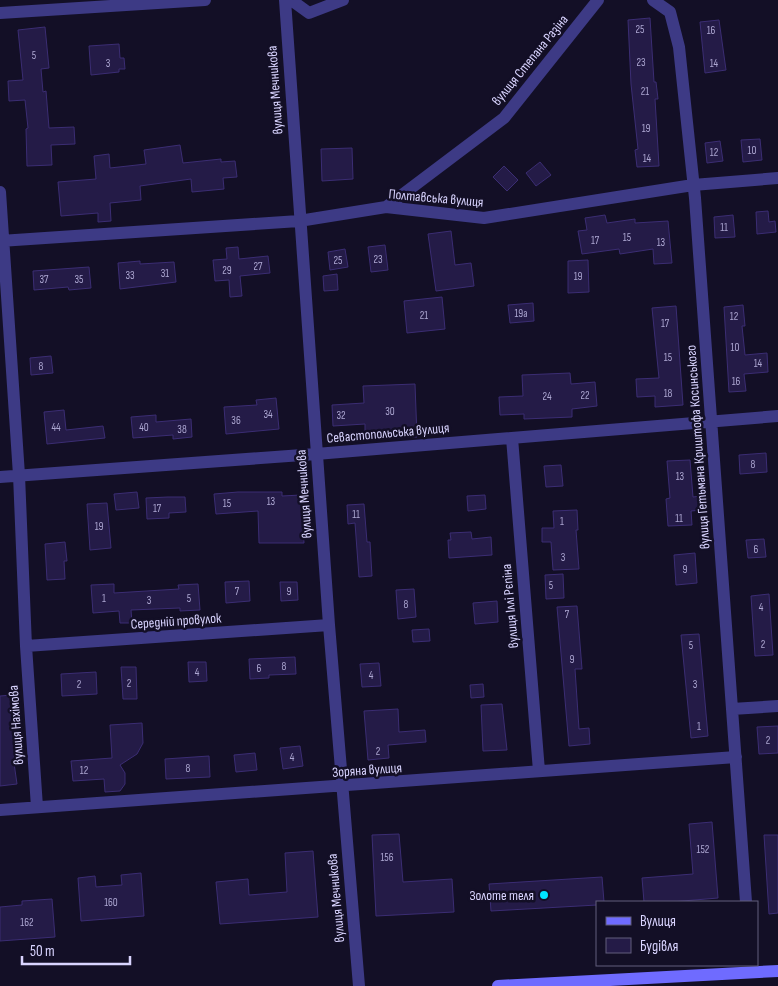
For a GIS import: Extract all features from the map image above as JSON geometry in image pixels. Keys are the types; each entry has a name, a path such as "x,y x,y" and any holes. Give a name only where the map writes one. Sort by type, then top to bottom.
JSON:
{"main road":[{"path":"498,986 537,985 751,968 778,970"}],"street":[{"path":"0,13 205,0"},
{"name":"вулиця Мечникова","path":"284,0 328,625 359,986"},
{"path":"291,0 309,14 343,0"},
{"name":"вулиця Степана Разіна","path":"386,207 504,118 598,0"},
{"name":"вулиця Гетьмана Криштофа Косинського","path":"653,0 670,12 679,47 693,185 746,901"},
{"name":"Полтавська вулиця","path":"1,240 299,221 386,207 484,218 693,185 778,178"},
{"name":"вулиця Нахімова","path":"0,192 1,240 19,475 26,646 37,807"},
{"name":"Севастопольська вулиця","path":"0,477 316,454 711,420 778,416"},
{"name":"вулиця Іллі Рєпіна","path":"512,438 539,772"},
{"name":"Середній провулок","path":"26,646 328,625"},
{"path":"732,709 778,706"},
{"name":"Зоряна вулиця","path":"0,810 342,787 736,757"}],"building":[{"path":"650,18 654,82 656,82 658,99 655,99 659,166 637,167 635,150 638,149 631,84 628,20"},
{"path":"719,20 726,70 705,73 700,22"},
{"path":"45,27 49,68 41,69 43,92 46,91 49,128 74,127 75,144 51,145 52,165 27,166 26,129 28,128 25,100 9,101 8,81 23,80 18,30"},
{"path":"119,44 120,58 124,58 125,69 119,69 119,72 91,75 89,46"},
{"path":"760,139 762,160 743,162 741,140"},
{"path":"720,141 723,161 707,163 705,143"},
{"path":"180,145 183,163 221,159 221,162 235,161 237,177 223,178 224,189 192,192 191,179 140,186 141,200 110,203 111,221 98,222 98,213 61,216 58,182 96,179 94,156 109,154 110,168 146,164 144,150"},
{"path":"352,148 353,179 322,181 321,149"},
{"path":"540,162 551,175 536,186 526,173"},
{"path":"504,166 518,180 507,191 493,177"},
{"path":"768,211 769,222 775,221 776,232 757,234 756,212"},
{"path":"605,215 607,223 635,219 635,223 668,221 672,263 654,264 653,249 620,254 619,249 582,254 578,231 587,230 585,218"},
{"path":"733,215 735,237 715,238 714,217"},
{"path":"451,231 455,265 471,263 474,286 436,291 428,234"},
{"path":"385,245 388,270 371,272 368,247"},
{"path":"238,247 239,259 268,256 270,273 240,276 242,296 230,297 229,280 215,281 213,260 227,259 226,248"},
{"path":"345,249 348,267 330,270 328,252"},
{"path":"588,260 589,292 568,293 568,261"},
{"path":"140,261 140,264 174,262 176,282 120,289 118,263"},
{"path":"89,267 91,288 69,290 68,287 34,290 33,271"},
{"path":"337,274 338,290 324,291 323,276"},
{"path":"442,297 445,329 407,333 404,301"},
{"path":"533,303 534,321 510,323 508,305"},
{"path":"743,305 745,326 742,326 745,355 767,353 768,372 744,374 746,391 729,392 724,307"},
{"path":"676,306 683,405 655,407 655,396 637,397 636,379 659,378 652,308"},
{"path":"51,356 53,373 31,375 30,358"},
{"path":"570,373 571,384 595,382 597,406 572,409 572,417 524,419 524,414 500,415 499,397 523,396 522,375"},
{"path":"415,384 417,437 365,439 365,424 333,426 332,405 364,403 363,386"},
{"path":"276,398 279,429 226,434 224,407 257,405 256,400"},
{"path":"64,410 66,430 103,426 105,438 47,444 44,412"},
{"path":"156,415 156,422 191,419 192,437 173,439 173,435 133,438 131,417"},
{"path":"766,453 767,472 740,474 739,455"},
{"path":"690,460 693,497 701,496 702,510 691,511 692,525 668,526 666,499 670,498 667,461"},
{"path":"561,465 563,486 546,487 544,466"},
{"path":"137,492 139,508 116,510 114,494"},
{"path":"282,492 282,496 301,495 304,543 259,543 258,511 216,514 214,494"},
{"path":"485,495 486,509 468,511 467,496"},
{"path":"185,497 186,512 169,513 169,518 147,519 146,498"},
{"path":"107,503 111,548 90,550 87,504"},
{"path":"364,504 367,542 370,542 372,576 359,577 355,523 348,524 347,505"},
{"path":"577,510 578,530 576,530 579,569 553,570 551,542 542,542 542,528 554,528 553,511"},
{"path":"471,532 472,539 491,537 492,555 449,558 448,540 451,540 450,533"},
{"path":"764,539 766,557 748,558 746,540"},
{"path":"65,542 67,561 64,561 65,579 47,580 45,544"},
{"path":"695,553 697,583 676,585 674,555"},
{"path":"563,574 564,598 546,599 545,575"},
{"path":"249,581 250,601 226,603 225,582"},
{"path":"280,582 297,582 298,600 281,601"},
{"path":"114,584 114,593 179,589 178,585 198,584 200,610 180,611 180,608 131,610 132,623 120,623 119,611 93,613 91,585"},
{"path":"414,589 416,617 398,619 396,590"},
{"path":"769,594 773,655 755,656 751,596"},
{"path":"497,601 498,622 475,624 473,603"},
{"path":"577,606 582,669 575,669 579,729 589,728 590,744 569,746 557,607"},
{"path":"429,629 430,641 413,642 412,630"},
{"path":"699,634 708,736 691,738 681,635"},
{"path":"295,657 296,674 269,675 269,678 250,679 249,659"},
{"path":"188,662 206,662 207,681 189,682"},
{"path":"379,663 381,686 362,687 360,664"},
{"path":"121,667 136,667 137,699 123,699"},
{"path":"96,672 97,694 62,696 61,674"},
{"path":"483,684 484,697 471,698 470,685"},
{"path":"12,695 14,763 17,784 0,786 0,696"},
{"path":"502,704 507,750 483,751 481,705"},
{"path":"398,709 399,732 425,730 426,742 388,745 389,758 368,760 364,711"},
{"path":"142,723 143,743 137,754 120,765 125,773 125,784 120,791 105,792 104,779 73,781 71,761 112,758 110,725"},
{"path":"778,726 778,753 759,754 757,727"},
{"path":"300,746 303,766 283,769 280,748"},
{"path":"255,753 257,770 236,772 234,755"},
{"path":"209,756 210,777 166,779 165,759"},
{"path":"712,822 718,898 683,901 644,901 642,878 693,874 689,824"},
{"path":"399,834 403,882 452,879 454,912 376,916 372,835"},
{"path":"764,835 778,835 778,913 769,914"},
{"path":"313,851 318,917 220,924 216,882 248,879 249,895 287,892 285,853"},
{"path":"141,873 144,916 81,921 78,878 95,876 96,887 122,885 121,875"},
{"path":"602,877 604,901 596,901 596,905 491,911 489,884"},
{"path":"52,899 55,937 0,941 0,907 22,905 22,901"}],"place":[{"name":"Золоте теля","path":"544,895"}]}
